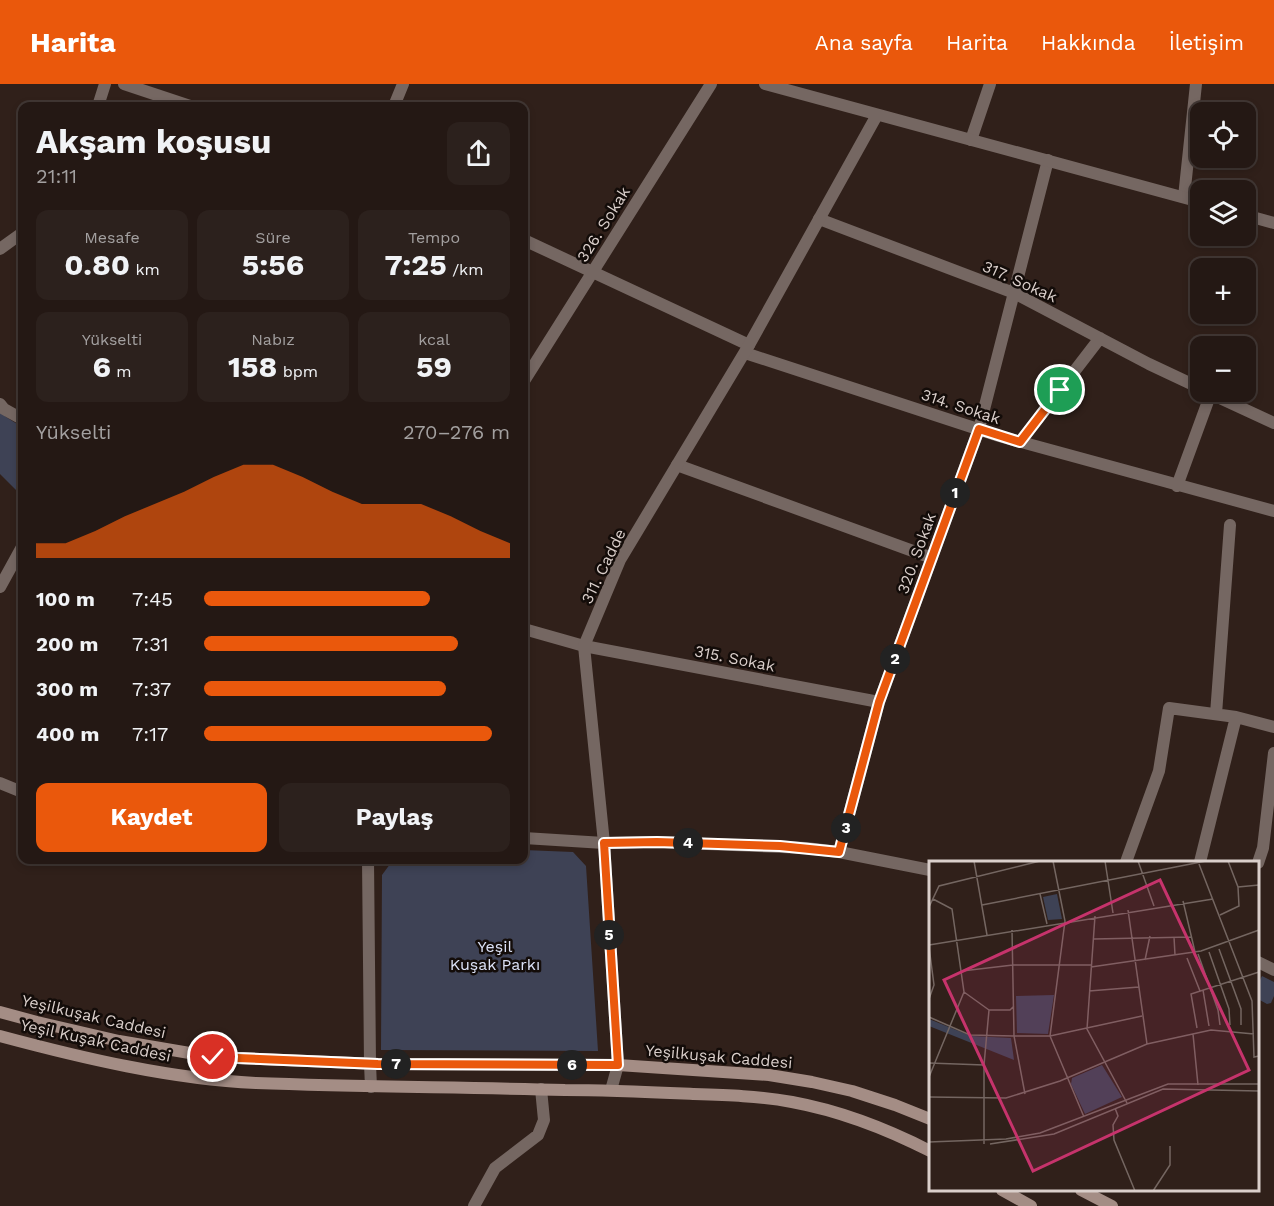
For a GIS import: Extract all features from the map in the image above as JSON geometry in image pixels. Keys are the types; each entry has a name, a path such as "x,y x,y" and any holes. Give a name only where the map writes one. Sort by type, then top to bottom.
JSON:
{"main road":[{"name":"Yeşilkuşak Caddesi","path":"0,1012 139,1045 213,1057 370,1064 618,1065 790,1078 852,1091 929,1119"},
{"name":"Yeşil Kuşak Caddesi","path":"0,1036 122,1064 188,1076 254,1083 611,1090 740,1096 793,1102 864,1122 929,1151"},
{"path":"1004,1191 1031,1206"},
{"path":"1083,1191 1112,1206"}],"street":[{"path":"99,102 105,84"},
{"path":"124,84 178,102"},
{"path":"396,102 403,84"},
{"name":"326. Sokak","path":"528,375 711,84"},
{"path":"765,84 1190,199"},
{"path":"971,140 990,84"},
{"path":"1184,197 1196,84"},
{"name":"311. Cadde","path":"611,1090 618,1065 604,843 584,646 620,560 747,349 878,115"},
{"name":"320. Sokak","path":"839,852 879,702 979,429 1048,160"},
{"path":"1256,217 1274,223"},
{"name":"317. Sokak","path":"819,219 1014,293 1190,383"},
{"path":"0,249 18,236"},
{"name":"314. Sokak","path":"528,242 747,349 1020,442 1274,512"},
{"path":"1020,442 1100,338"},
{"path":"1177,486 1203,402"},
{"name":"317. Sokak","path":"1229,402 1274,423"},
{"path":"0,404 18,417"},
{"path":"677,465 932,558"},
{"path":"1216,714 1230,525"},
{"path":"0,586 18,554"},
{"name":"315. Sokak","path":"528,630 584,646 879,702"},
{"path":"1126,861 1159,771 1169,708 1236,717 1274,727"},
{"path":"1200,861 1236,717"},
{"path":"1258,861 1263,848 1274,753"},
{"path":"0,783 18,790"},
{"path":"528,838 604,843 657,842 780,846 839,852 929,870"},
{"path":"368,864 371,1086"},
{"path":"1259,963 1274,970"},
{"path":"474,1206 495,1168 538,1135 544,1120 541,1089"}],"green space":[{"path":"0,411 18,424 18,492 0,474"},
{"name":"Yeşil Kuşak Parkı","path":"528,850 573,852 586,866 598,1051 381,1050 382,875 390,864 528,864"},
{"path":"1262,976 1274,982 1274,996 1271,1003 1267,1004 1259,1000 1259,982"}],"route":[{"path":"213,1057 378,1064 618,1065 604,843 657,842 780,846 839,852 879,702 979,429 1020,442 1060,390"}]}
